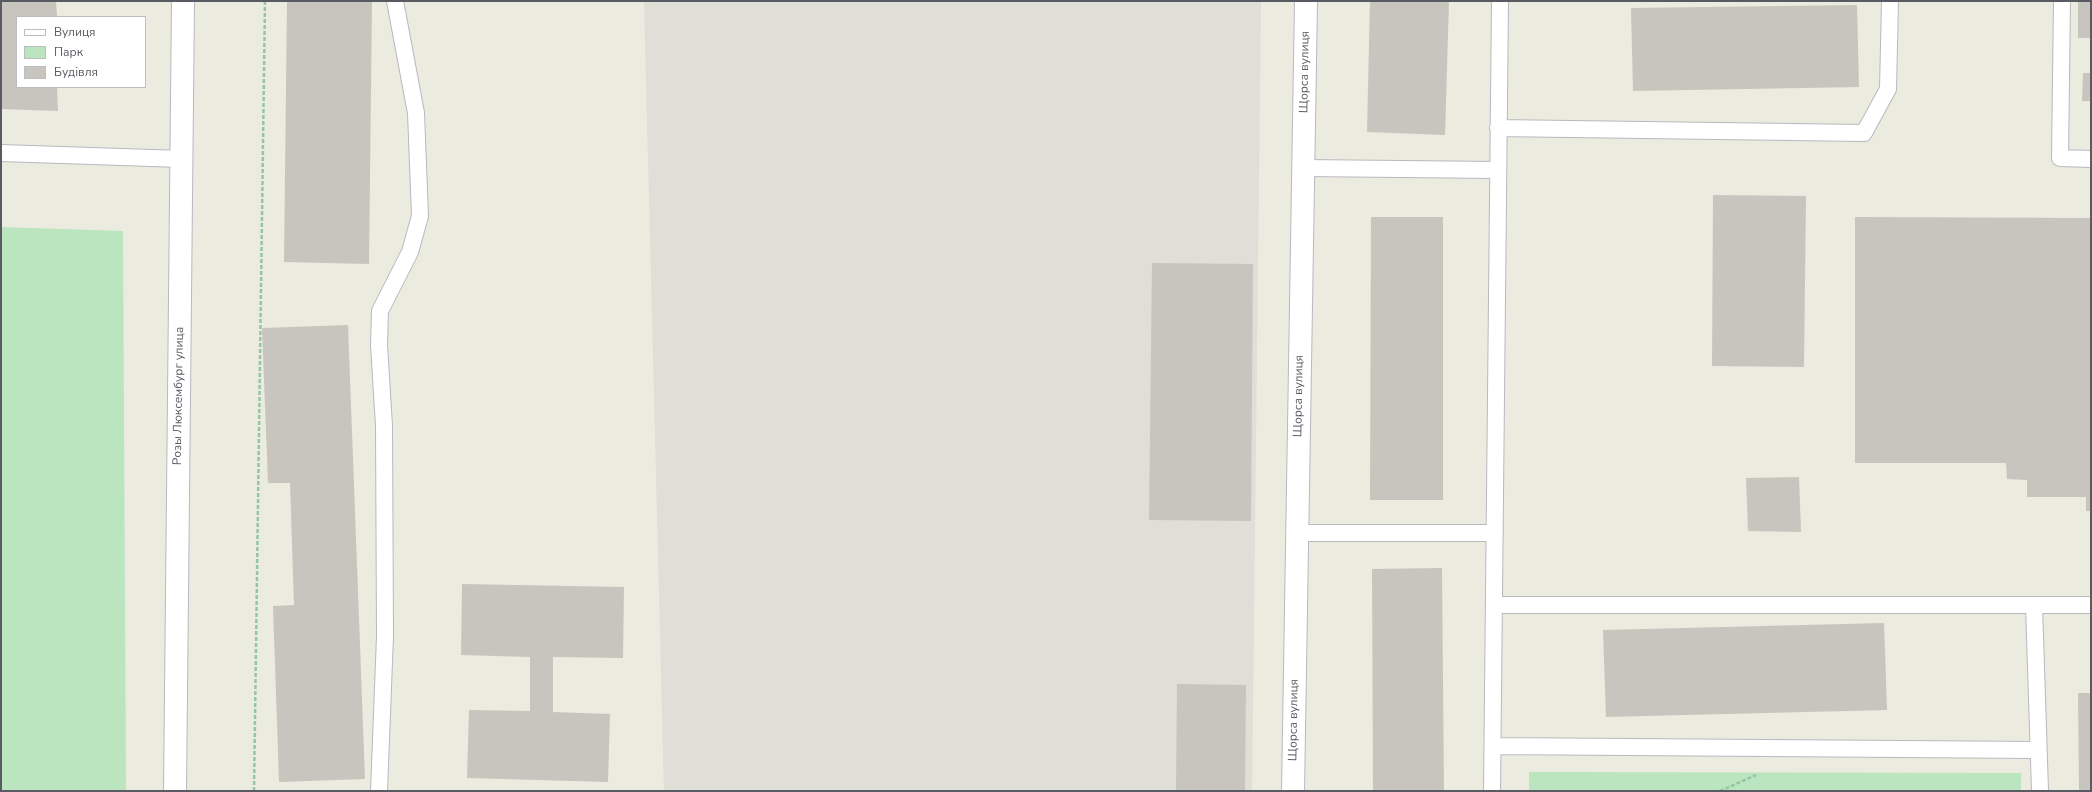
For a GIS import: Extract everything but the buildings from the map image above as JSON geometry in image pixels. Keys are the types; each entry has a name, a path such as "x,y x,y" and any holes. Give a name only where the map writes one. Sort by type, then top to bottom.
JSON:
{"street":[{"name":"Розы Люксембург улица","path":"175,791 183,1"},
{"name":"Щорса вулиця","path":"1293,791 1306,1"}],"lane":[{"path":"379,791 385,636 384,426 379,345 380,311 410,252 420,216 416,113 395,1"},
{"path":"1492,791 1500,1"},
{"path":"1498,128 1864,134 1888,89 1890,1"},
{"path":"2062,1 2060,158 2091,159"},
{"path":"1,153 182,158"},
{"path":"1303,168 1498,170"},
{"path":"1297,533 1495,532"},
{"path":"1494,605 2091,605"},
{"path":"2034,605 2040,791"},
{"path":"1492,746 2038,750"}],"path":[{"path":"254,791 265,1"}],"shaded area":[{"path":"644,1 1261,1 1252,791 664,791"}],"green space":[{"path":"1,227 123,231 126,791 1,791"},
{"path":"1529,772 2021,773 2021,791 1529,791"}]}
